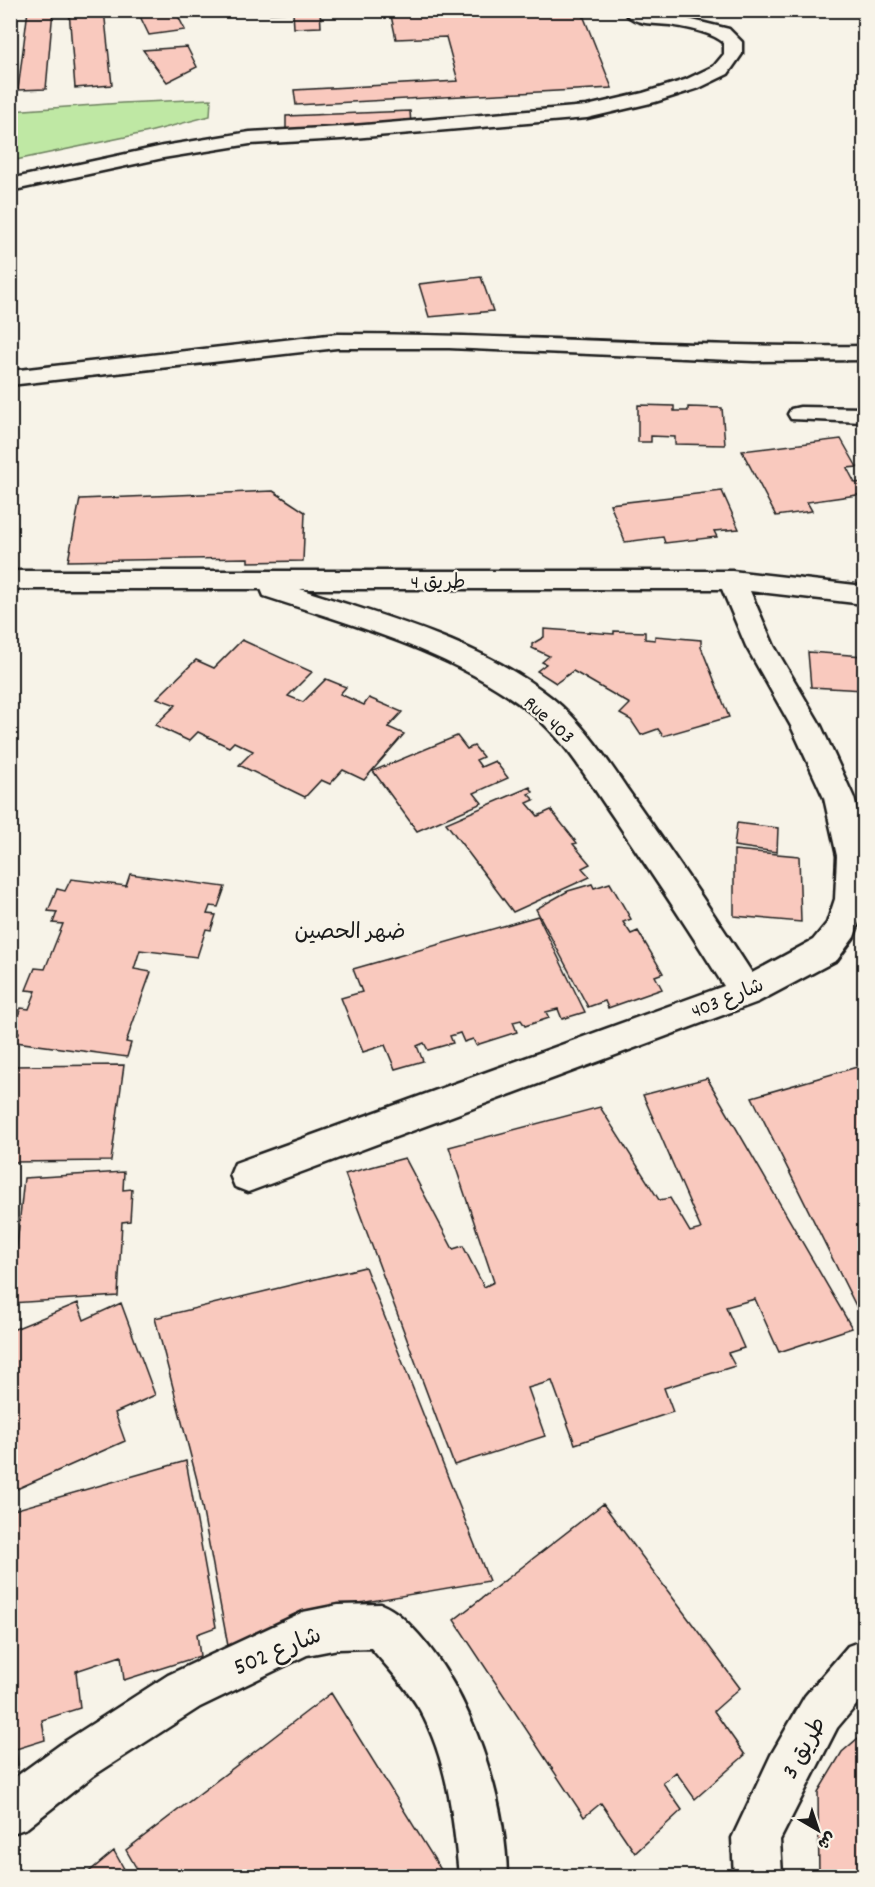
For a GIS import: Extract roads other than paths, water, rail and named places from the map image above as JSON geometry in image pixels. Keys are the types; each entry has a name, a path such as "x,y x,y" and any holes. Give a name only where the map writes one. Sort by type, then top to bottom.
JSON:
{"street":[{"path":"10,185 164,152 250,138 341,133 587,112 648,98 692,84 721,70 733,54 733,42 723,33 675,15 641,18 630,10"},
{"path":"10,378 337,341 449,341 754,354 864,353"},
{"path":"800,414 864,414"},
{"name":"طريق 4","path":"10,580 732,580 864,595"},
{"name":"شارع 403","path":"248,1175 746,992 825,950 842,928 851,899 853,856 839,798 806,726 760,646 732,580"},
{"name":"Rue 403","path":"246,581 410,636 492,675 541,705 572,735 711,936 746,992"},
{"name":"شارع 502","path":"10,1811 77,1760 184,1691 303,1634 338,1627 381,1626 414,1663 437,1696 466,1768 481,1838 483,1876"},
{"name":"طريق 3","path":"758,1876 756,1838 788,1772 821,1712 864,1662"}],"district":[{"name":"ضهر الحصين","path":"350,930"}]}
